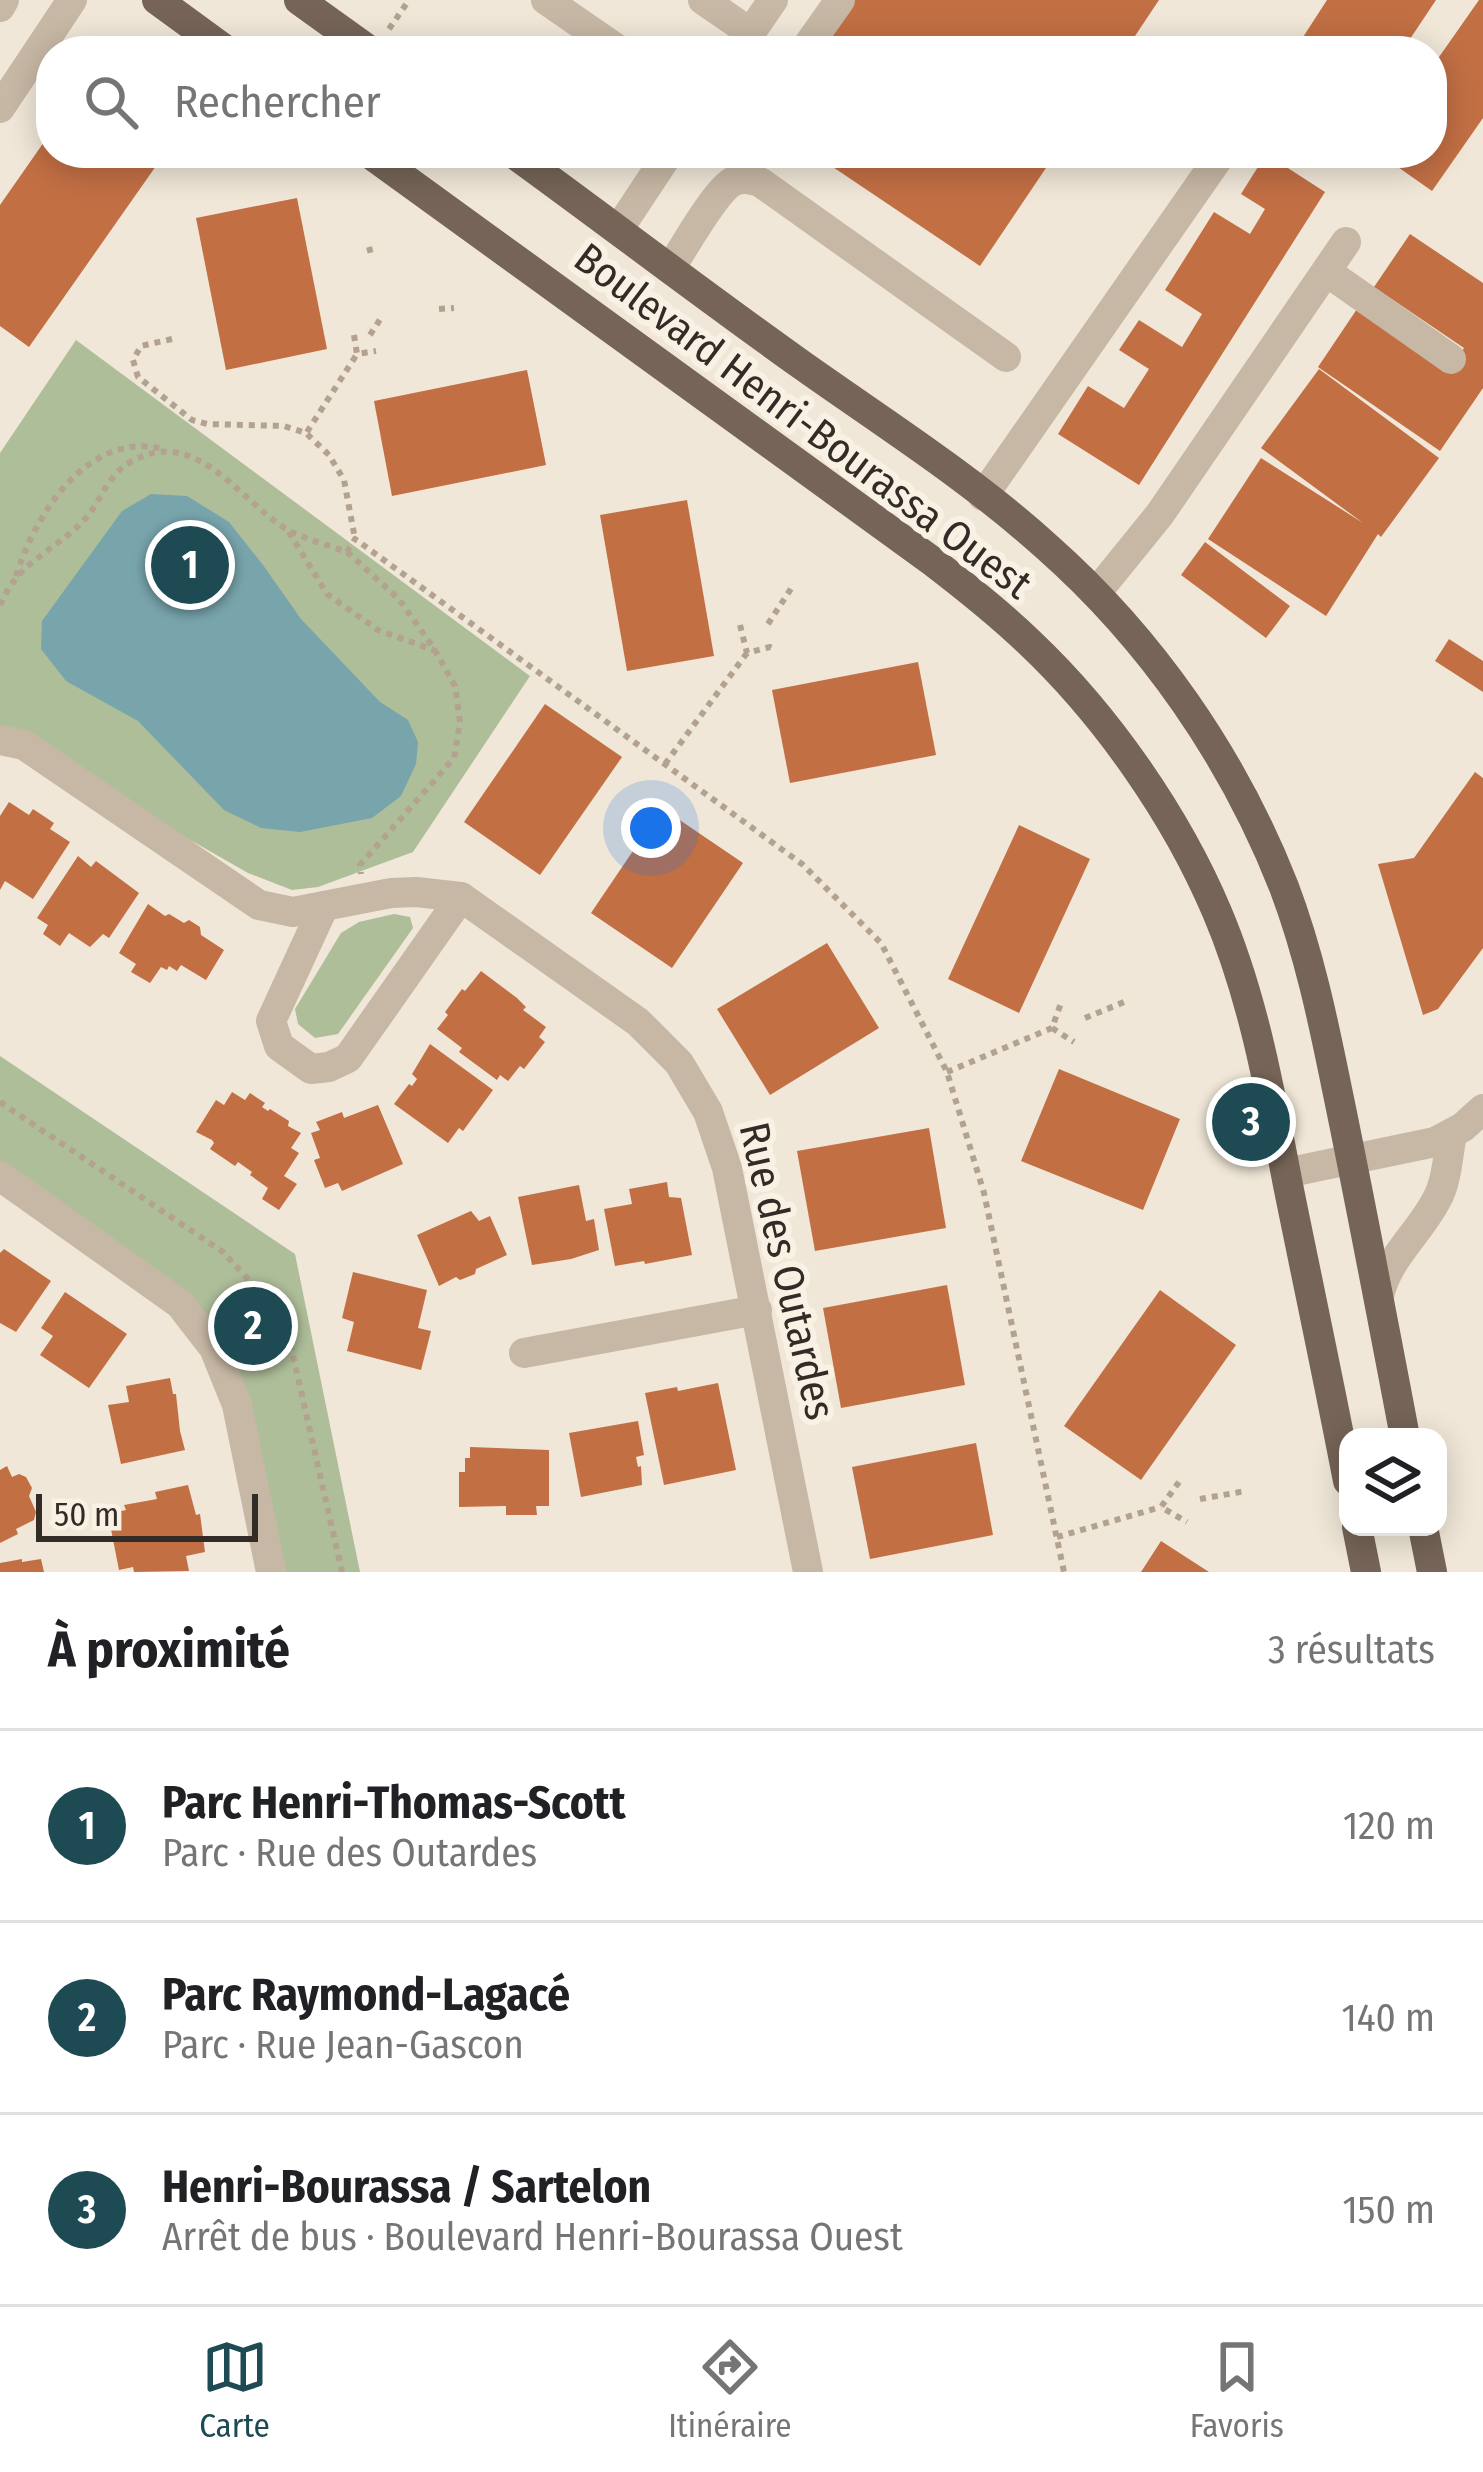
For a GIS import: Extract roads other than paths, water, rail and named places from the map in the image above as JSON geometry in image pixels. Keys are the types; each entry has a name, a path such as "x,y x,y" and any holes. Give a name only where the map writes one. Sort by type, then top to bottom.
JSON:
{"main road":[{"path":"157,0 206,36"},
{"path":"299,0 367,36"},
{"name":"Boulevard Henri-Bourassa Ouest","path":"390,168 932,561 1054,667 1099,720 1181,839 1235,958 1259,1039 1339,1435"},
{"name":"Boulevard Henri-Bourassa Ouest","path":"533,168 1044,544 1096,593 1189,706 1266,845 1318,994 1404,1428"},
{"path":"1359,1536 1366,1572"},
{"path":"1425,1536 1432,1572"}],"street":[{"path":"48,36 72,0"},
{"path":"546,0 598,36"},
{"path":"703,0 738,36"},
{"path":"748,36 773,0"},
{"path":"815,36 840,0"},
{"path":"0,109 36,54"},
{"path":"618,230 659,168"},
{"path":"670,268 738,168"},
{"path":"742,168 1006,357"},
{"path":"983,496 1212,168"},
{"path":"1096,593 1160,514 1346,242"},
{"path":"1327,272 1451,358"},
{"path":"0,740 24,745 259,905 293,912 364,898 416,892 461,897 348,1058 311,1070 279,1046 271,1021 324,906"},
{"name":"Rue des Outardes","path":"461,897 638,1022 680,1063 708,1112 728,1168 808,1572"},
{"path":"1286,1173 1418,1147 1452,1134 1483,1109"},
{"path":"1378,1296 1398,1254 1439,1197 1452,1134"},
{"path":"0,1176 180,1304 214,1348 236,1405 271,1572"},
{"path":"524,1353 757,1310"}],"water":[{"path":"151,494 187,496 229,522 301,619 380,702 408,720 418,742 416,764 401,796 372,818 300,832 261,828 224,810 138,721 66,681 41,649 42,621 122,511"}],"place":[{"name":"Parc Henri-Thomas-Scott","path":"190,565"},
{"name":"Henri-Bourassa / Sartelon","path":"1251,1122"},
{"name":"Parc Raymond-Lagacé","path":"253,1326"}]}
